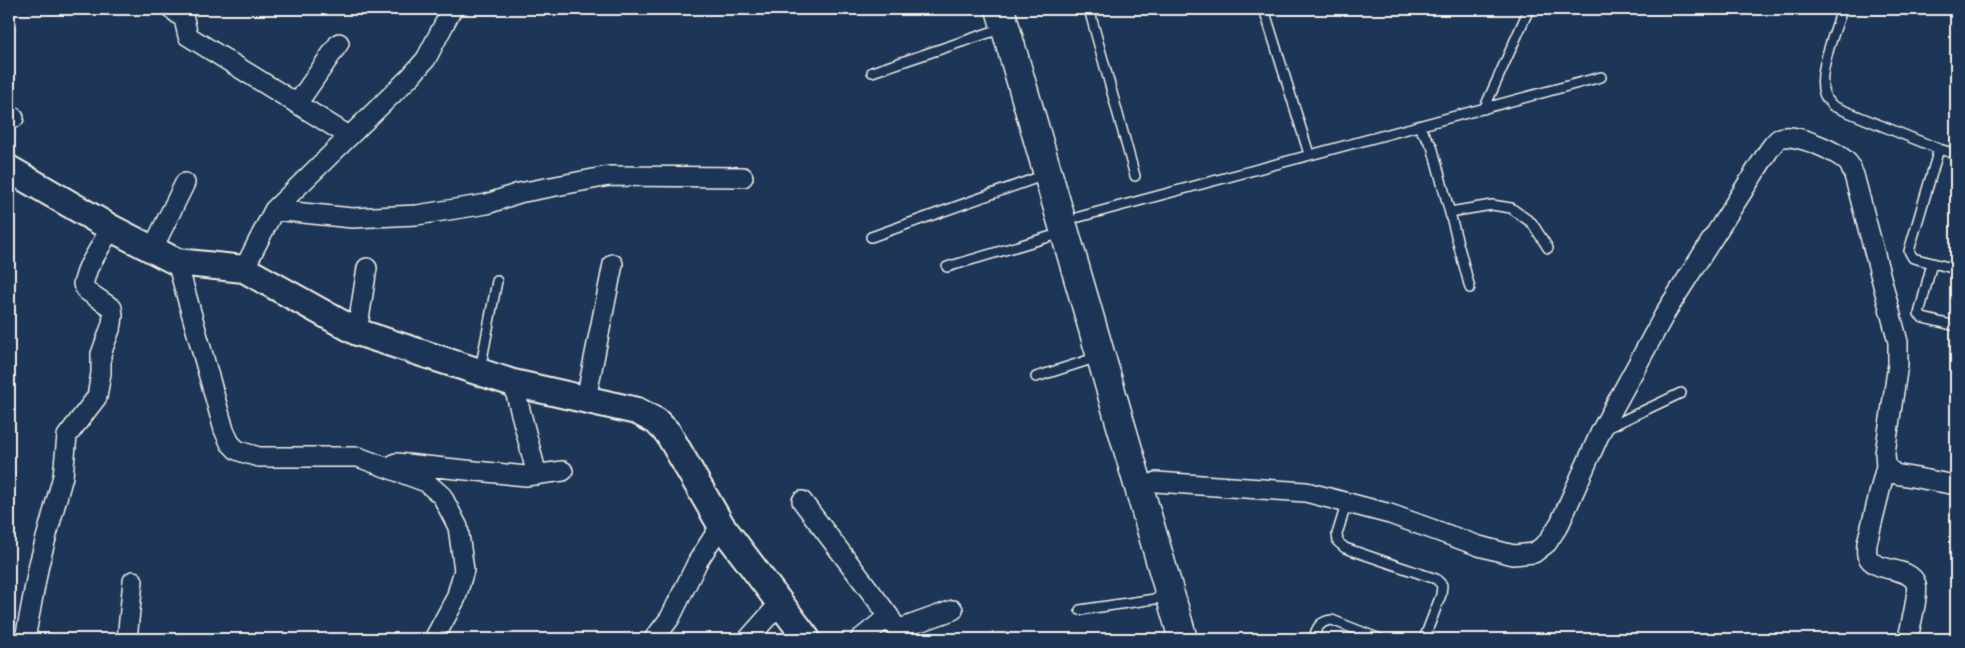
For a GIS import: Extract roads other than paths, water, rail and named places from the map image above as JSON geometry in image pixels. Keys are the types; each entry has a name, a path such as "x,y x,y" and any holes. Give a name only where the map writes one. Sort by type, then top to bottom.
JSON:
{"main road":[{"path":"1008,15 1048,174 1072,224 1101,357 1183,639"},
{"path":"1008,15 1072,224 1156,482 1202,639"}],"street":[{"path":"172,9 184,19 188,36 349,136"},
{"path":"244,269 274,210 412,76 426,59 452,9"},
{"path":"297,104 339,43"},
{"path":"1156,482 1306,492 1390,514 1479,546 1513,556 1534,553 1548,543 1560,523 1601,431 1667,310 1769,150 1779,139 1790,136 1802,139 1838,156 1848,163 1854,175 1898,342 1899,353 1885,453 1886,466 1867,543 1867,554 1872,562 1911,577 1916,585 1908,639"},
{"path":"9,169 111,228 177,262 244,269 356,332 513,383 637,411 656,421 668,433 721,525 807,639"},
{"path":"274,210 352,218 417,216 487,204 519,193 603,177 626,175 743,177"},
{"path":"152,250 184,183"},
{"path":"25,639 39,564 63,476 67,436 97,398 101,354 114,315 112,308 87,291 84,284 88,268 111,228"},
{"path":"177,262 224,430 230,443 237,450 259,457 358,457 412,465 526,476 563,471"},
{"path":"586,399 613,264"},
{"path":"356,332 367,268"},
{"path":"513,383 537,475"},
{"path":"358,457 426,482 442,496 458,527 464,570 456,598 434,639"},
{"path":"1886,466 1895,474 1956,485"},
{"path":"802,501 896,628"},
{"path":"654,639 670,618 698,561 721,525"},
{"path":"127,639 133,581"},
{"path":"748,639 780,603"},
{"path":"860,639 952,610"}],"lane":[{"path":"1089,9 1135,176"},
{"path":"1264,9 1309,154"},
{"path":"1484,109 1529,9"},
{"path":"1842,9 1822,82 1824,95 1833,106 1939,149 1956,154"},
{"path":"872,72 1008,15"},
{"path":"947,267 1072,224 1309,154 1601,77"},
{"path":"1418,126 1432,146 1470,288"},
{"path":"1939,149 1909,251 1913,258 1956,269"},
{"path":"870,236 1048,174"},
{"path":"1450,212 1492,205 1511,208 1532,223 1548,248"},
{"path":"1932,262 1919,314 1923,318 1956,326"},
{"path":"479,372 497,282"},
{"path":"1036,377 1101,357"},
{"path":"1601,431 1681,394"},
{"path":"1347,502 1337,534 1338,542 1345,548 1436,579 1442,585 1441,595 1424,639"},
{"path":"1080,610 1170,597"},
{"path":"1314,639 1318,626 1325,620 1332,620 1380,639"}]}
